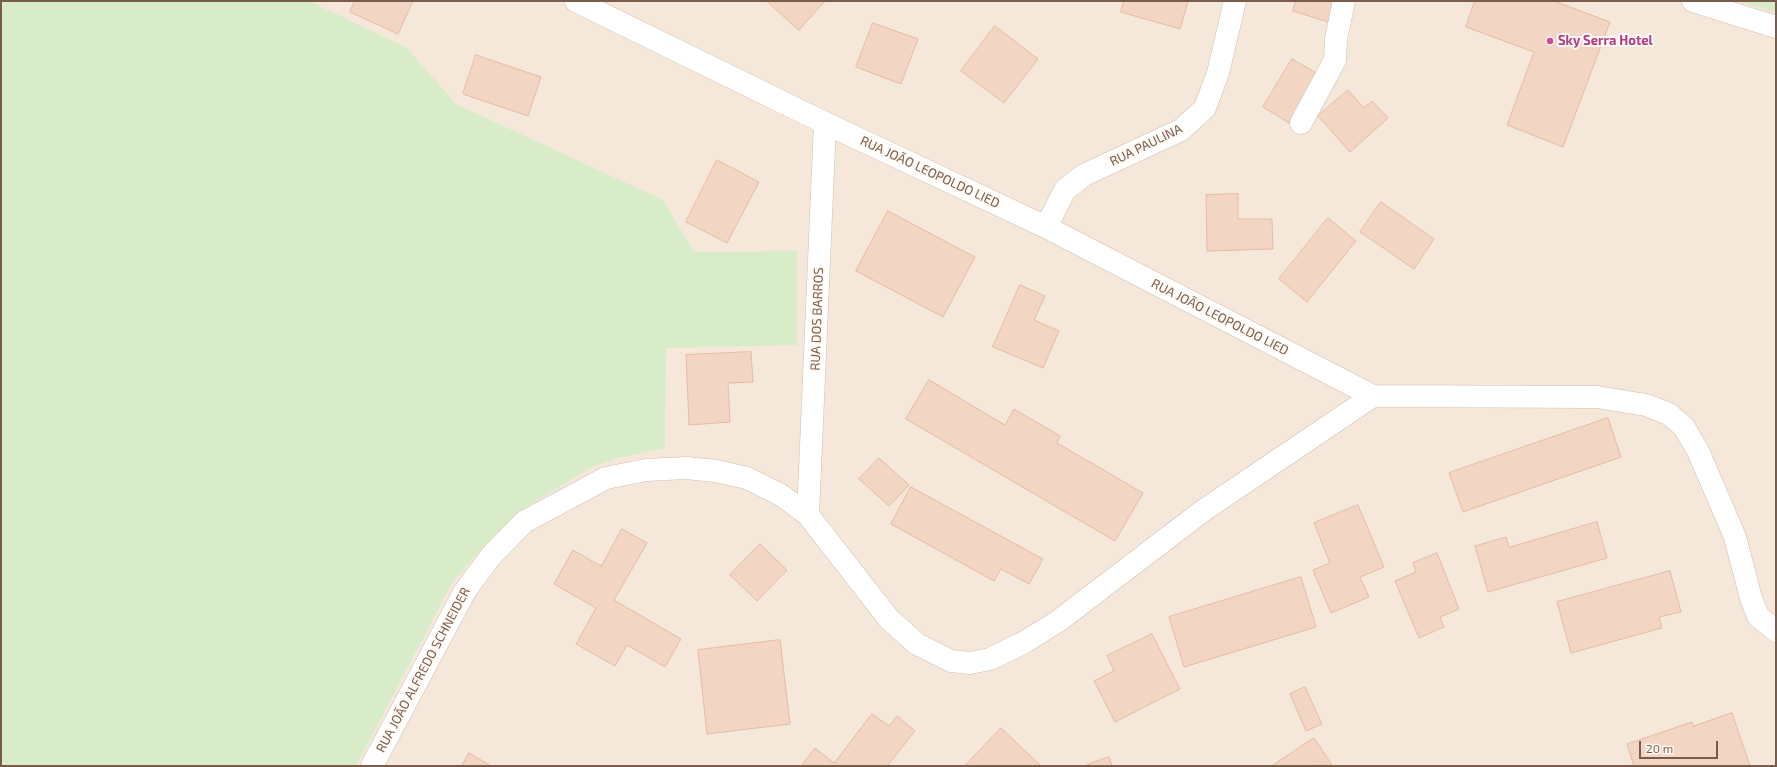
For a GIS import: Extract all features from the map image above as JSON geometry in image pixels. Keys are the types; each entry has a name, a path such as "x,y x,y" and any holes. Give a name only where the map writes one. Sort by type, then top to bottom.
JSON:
{"street":[{"name":"RUA JOÃO LEOPOLDO LIED","path":"576,1 825,123 1046,227 1373,396 1597,397 1646,405 1669,414 1684,428 1698,451 1735,537 1751,598 1758,616 1776,631"},
{"name":"RUA PAULINA","path":"1046,227 1065,190 1084,175 1181,130 1205,108 1218,73 1234,1"},
{"path":"1301,123 1335,60 1336,40 1344,1"},
{"path":"1693,1 1776,27"},
{"name":"RUA DOS BARROS","path":"808,515 825,123"},
{"name":"RUA JOÃO ALFREDO SCHNEIDER","path":"372,766 465,591 491,556 524,522 606,478 646,470 686,468 716,471 747,478 781,495 808,515 890,619 916,644 951,661 970,663 983,660 1023,643 1057,622 1204,510 1373,396"}],"shaded area":[{"path":"1,1 1776,1 1776,766 1,766"}],"green space":[{"path":"1,1 309,1 407,48 456,104 663,200 694,252 797,251 797,345 666,348 665,448 619,458 592,467 529,505 491,538 452,583 356,766 1,766"},
{"path":"1738,1 1776,1 1776,12"}],"building":[{"path":"355,1 413,1 398,34 350,12"},
{"path":"767,1 825,1 799,30"},
{"path":"1124,1 1188,1 1180,29 1121,12"},
{"path":"1296,1 1335,1 1328,22 1293,11"},
{"path":"1475,1 1554,1 1610,22 1563,147 1507,125 1534,52 1466,27"},
{"path":"873,23 918,39 901,84 856,67"},
{"path":"995,26 1038,59 1004,103 961,71"},
{"path":"476,55 541,77 528,116 463,94"},
{"path":"1292,59 1318,74 1289,123 1263,107"},
{"path":"1348,90 1364,108 1372,101 1388,118 1350,152 1318,116"},
{"path":"717,160 759,182 727,243 686,222"},
{"path":"1238,194 1238,219 1272,219 1273,249 1207,251 1206,195"},
{"path":"1381,202 1434,239 1414,269 1360,232"},
{"path":"888,211 975,257 943,317 856,271"},
{"path":"1328,218 1356,241 1307,302 1279,279"},
{"path":"1020,285 1045,296 1034,320 1059,331 1043,368 993,347"},
{"path":"751,352 753,382 728,383 730,422 689,425 686,355"},
{"path":"929,380 1005,425 1014,409 1060,436 1057,443 1143,493 1115,541 906,419"},
{"path":"1608,418 1621,457 1463,512 1449,473"},
{"path":"879,458 909,485 889,506 859,479"},
{"path":"911,487 1043,559 1029,584 1001,569 994,581 891,524"},
{"path":"1358,505 1384,567 1360,577 1369,597 1331,613 1313,570 1330,563 1314,523"},
{"path":"1597,522 1607,558 1488,592 1475,546 1506,537 1509,547"},
{"path":"622,529 647,543 614,600 681,639 665,667 627,645 615,666 576,644 596,608 554,584 573,550 601,566"},
{"path":"760,544 787,570 757,601 730,575"},
{"path":"1437,553 1459,609 1440,617 1444,627 1419,638 1395,581 1416,572 1413,563"},
{"path":"1670,571 1681,612 1659,617 1662,628 1571,653 1557,602"},
{"path":"1301,577 1316,627 1184,667 1169,617"},
{"path":"1152,634 1180,689 1115,722 1094,681 1114,671 1107,656"},
{"path":"780,640 790,724 707,734 698,650"},
{"path":"1305,687 1322,724 1306,731 1290,694"},
{"path":"1732,713 1750,766 1634,766 1627,744 1692,722 1693,726"},
{"path":"872,714 889,726 897,716 915,731 888,765 890,766 801,766 815,748 834,763"},
{"path":"1001,728 1041,766 965,766"},
{"path":"1314,738 1332,765 1272,766"},
{"path":"469,753 491,766 462,766"},
{"path":"1109,757 1112,766 1087,766 1087,765"}],"place":[{"name":"Sky Serra Hotel","path":"1550,41"}]}
